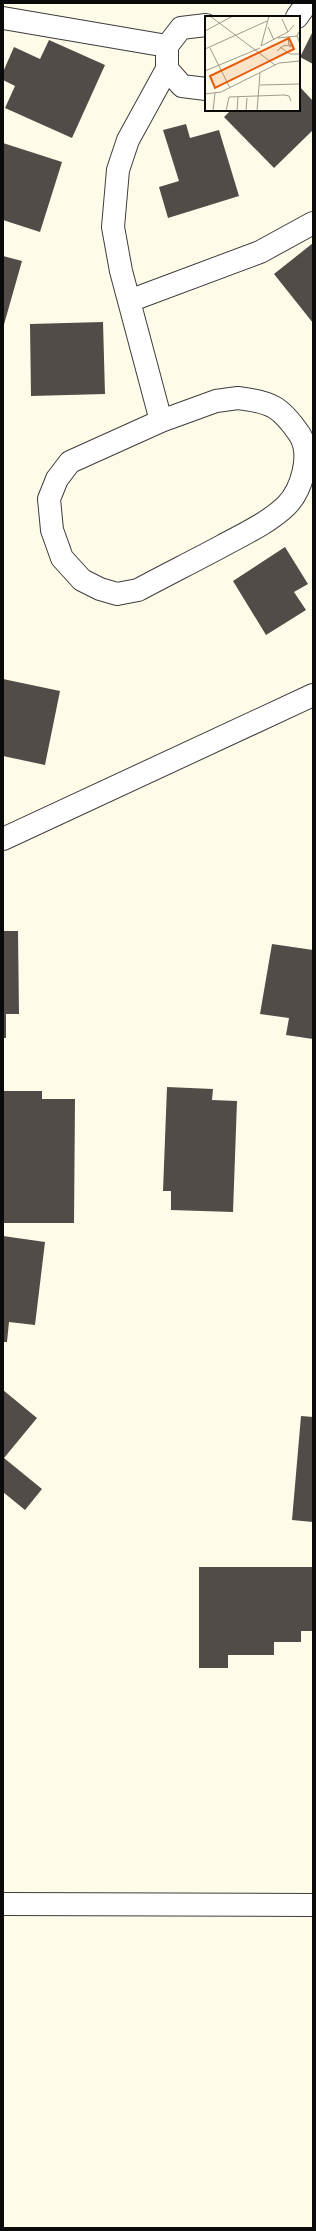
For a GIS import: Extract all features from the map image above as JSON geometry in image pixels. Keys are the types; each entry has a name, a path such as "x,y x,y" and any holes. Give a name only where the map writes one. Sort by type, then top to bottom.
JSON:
{"street":[{"path":"299,16 307,3"},
{"path":"3,18 166,46"},
{"path":"161,421 128,301 113,227 118,170 128,140 167,69 166,46 181,28 205,24"},
{"path":"167,69 182,86 205,89"},
{"path":"128,301 260,252 313,223"},
{"path":"238,398 262,401 282,412 304,443 304,467 299,488 287,505 264,524 138,590 117,594 100,589 82,580 62,558 52,530 49,499 57,479 70,462 161,421 216,401 238,398"},
{"path":"7,833 313,694"},
{"path":"3,1904 313,1905"}],"building":[{"path":"313,31 313,64 300,57"},
{"path":"49,40 105,65 72,138 5,108 15,86 3,80 3,72 14,47 40,59"},
{"path":"300,87 313,101 313,130 274,168 224,117 230,111 300,111"},
{"path":"186,124 190,138 219,130 239,196 168,218 159,187 179,181 163,130"},
{"path":"3,143 62,162 40,232 3,220"},
{"path":"313,243 313,323 274,274"},
{"path":"3,256 22,261 3,328"},
{"path":"103,322 105,394 31,396 30,324"},
{"path":"285,547 308,584 294,592 306,610 266,635 233,581"},
{"path":"3,679 60,691 45,765 3,756"},
{"path":"3,931 18,931 19,1014 6,1014 6,1038 3,1038"},
{"path":"272,944 313,950 313,1039 286,1035 289,1018 260,1014"},
{"path":"167,1087 213,1089 212,1100 237,1101 233,1212 171,1210 171,1191 163,1191"},
{"path":"3,1091 42,1091 42,1099 75,1099 74,1223 3,1223"},
{"path":"3,1236 45,1242 35,1325 9,1322 7,1342 3,1342"},
{"path":"3,1390 37,1418 4,1458 42,1489 25,1510 3,1492"},
{"path":"301,1416 313,1417 313,1522 292,1520"},
{"path":"199,1567 313,1567 313,1631 301,1631 301,1642 274,1642 274,1655 228,1655 228,1668 199,1668"}]}
